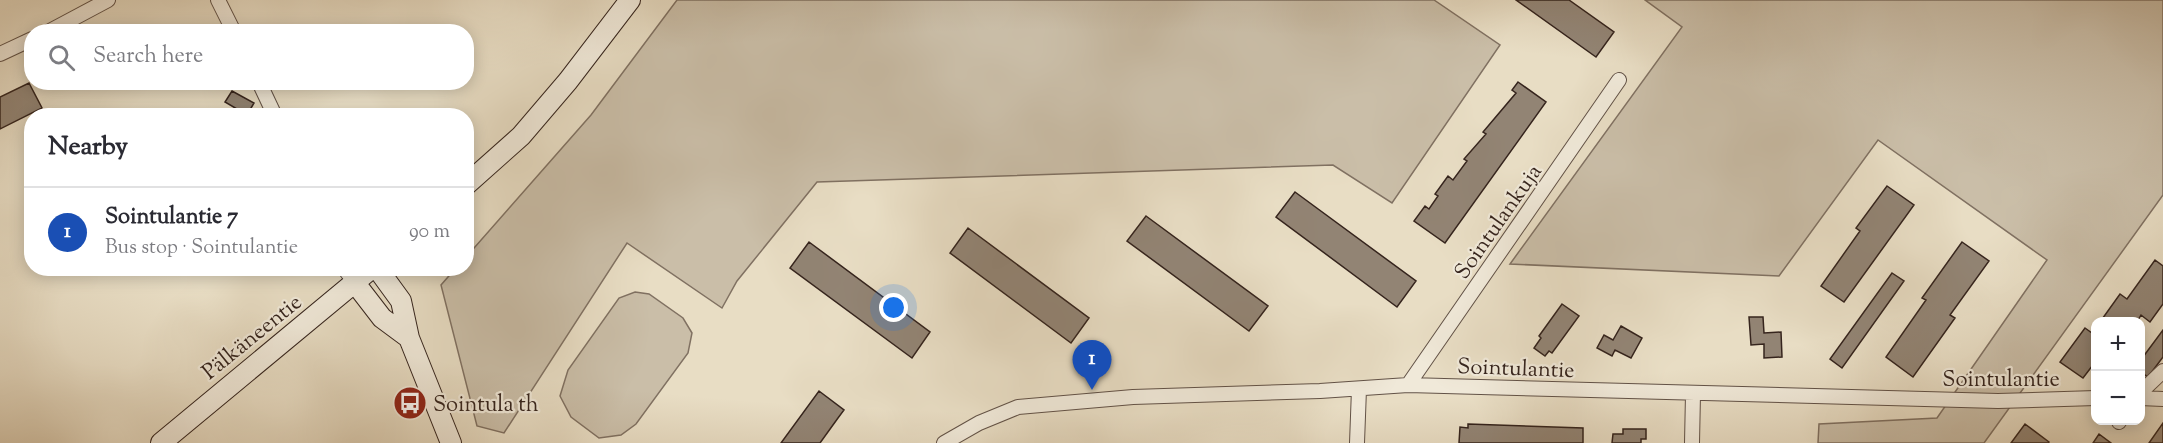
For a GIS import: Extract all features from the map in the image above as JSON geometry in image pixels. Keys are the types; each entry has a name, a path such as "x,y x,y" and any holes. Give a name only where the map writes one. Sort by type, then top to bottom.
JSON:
{"main road":[{"path":"474,178 521,136 568,81 630,0"},
{"path":"349,276 382,318 409,338"},
{"name":"Pälkäneentie","path":"161,443 349,276"},
{"path":"383,276 401,301 409,338 451,443"}],"street":[{"path":"63,24 108,0"},
{"path":"218,0 230,24"},
{"path":"0,54 24,43"},
{"name":"Sointulankuja","path":"1408,385 1619,80"},
{"path":"263,90 271,108"},
{"path":"2145,390 2163,371"},
{"name":"Sointulantie","path":"944,443 978,423 1018,407 1133,397 1359,389 1408,385 1998,401 2091,398"},
{"path":"1357,443 1359,389"},
{"path":"1692,443 1693,394"},
{"path":"2145,396 2163,399"}],"shaded area":[{"path":"677,0 1434,0 1500,45 1392,203 1333,165 817,182 737,281 722,308 627,243 504,433 477,426 441,285 449,276 474,276 474,248 591,115"},
{"path":"1645,0 2163,0 2163,195 1984,443 1818,443 1819,424 1937,418 2047,260 1878,140 1779,276 1510,264 1682,27"},
{"path":"635,292 649,294 683,318 692,333 688,353 636,424 621,435 599,438 571,417 560,396 568,370 619,298"}],"building":[{"path":"1516,0 1569,0 1614,32 1596,57"},
{"path":"1518,82 1546,102 1445,243 1414,221 1425,206 1429,209 1438,196 1435,194 1448,176 1453,180 1467,161 1464,159 1486,134 1483,132 1516,93 1512,90"},
{"path":"24,85 24,90 33,90 42,108 24,108 24,117 0,129 0,97"},
{"path":"232,91 254,103 251,108 235,108 225,102"},
{"path":"1887,186 1914,205 1844,302 1821,286 1860,231 1856,228"},
{"path":"1295,192 1416,281 1397,307 1276,217"},
{"path":"1146,216 1268,306 1249,331 1127,241"},
{"path":"968,228 1089,318 1071,343 950,253"},
{"path":"809,242 930,332 912,358 790,268"},
{"path":"1962,242 1989,261 1950,315 1955,318 1913,377 1886,357 1926,300 1922,298"},
{"path":"2155,260 2163,266 2163,304 2150,322 2141,315 2140,317 2104,317 2120,294 2127,299"},
{"path":"1892,273 1904,281 1842,368 1830,359"},
{"path":"1562,304 1579,316 1552,353 1549,351 1545,356 1534,348 1541,338 1539,336"},
{"path":"1749,317 1763,317 1764,333 1781,332 1782,357 1764,358 1764,344 1751,345"},
{"path":"1621,326 1642,338 1631,358 1615,350 1612,356 1597,348 1604,335 1613,340"},
{"path":"2085,328 2091,332 2091,368 2083,378 2060,362"},
{"path":"2163,330 2163,357 2148,377 2145,375 2145,354"},
{"path":"819,391 844,410 820,443 781,443"},
{"path":"2163,423 2163,443 2149,443"},
{"path":"1468,424 1583,428 1583,443 1459,443 1460,427 1468,428"},
{"path":"2025,424 2049,442 2011,443"},
{"path":"1623,429 1646,429 1646,439 1641,439 1641,443 1612,443 1613,434 1623,434"},
{"path":"2099,434 2111,443 2093,443"}],"place":[{"name":"Sointulantie 7","path":"1092,390"},
{"name":"Sointula th","path":"410,403"}]}
